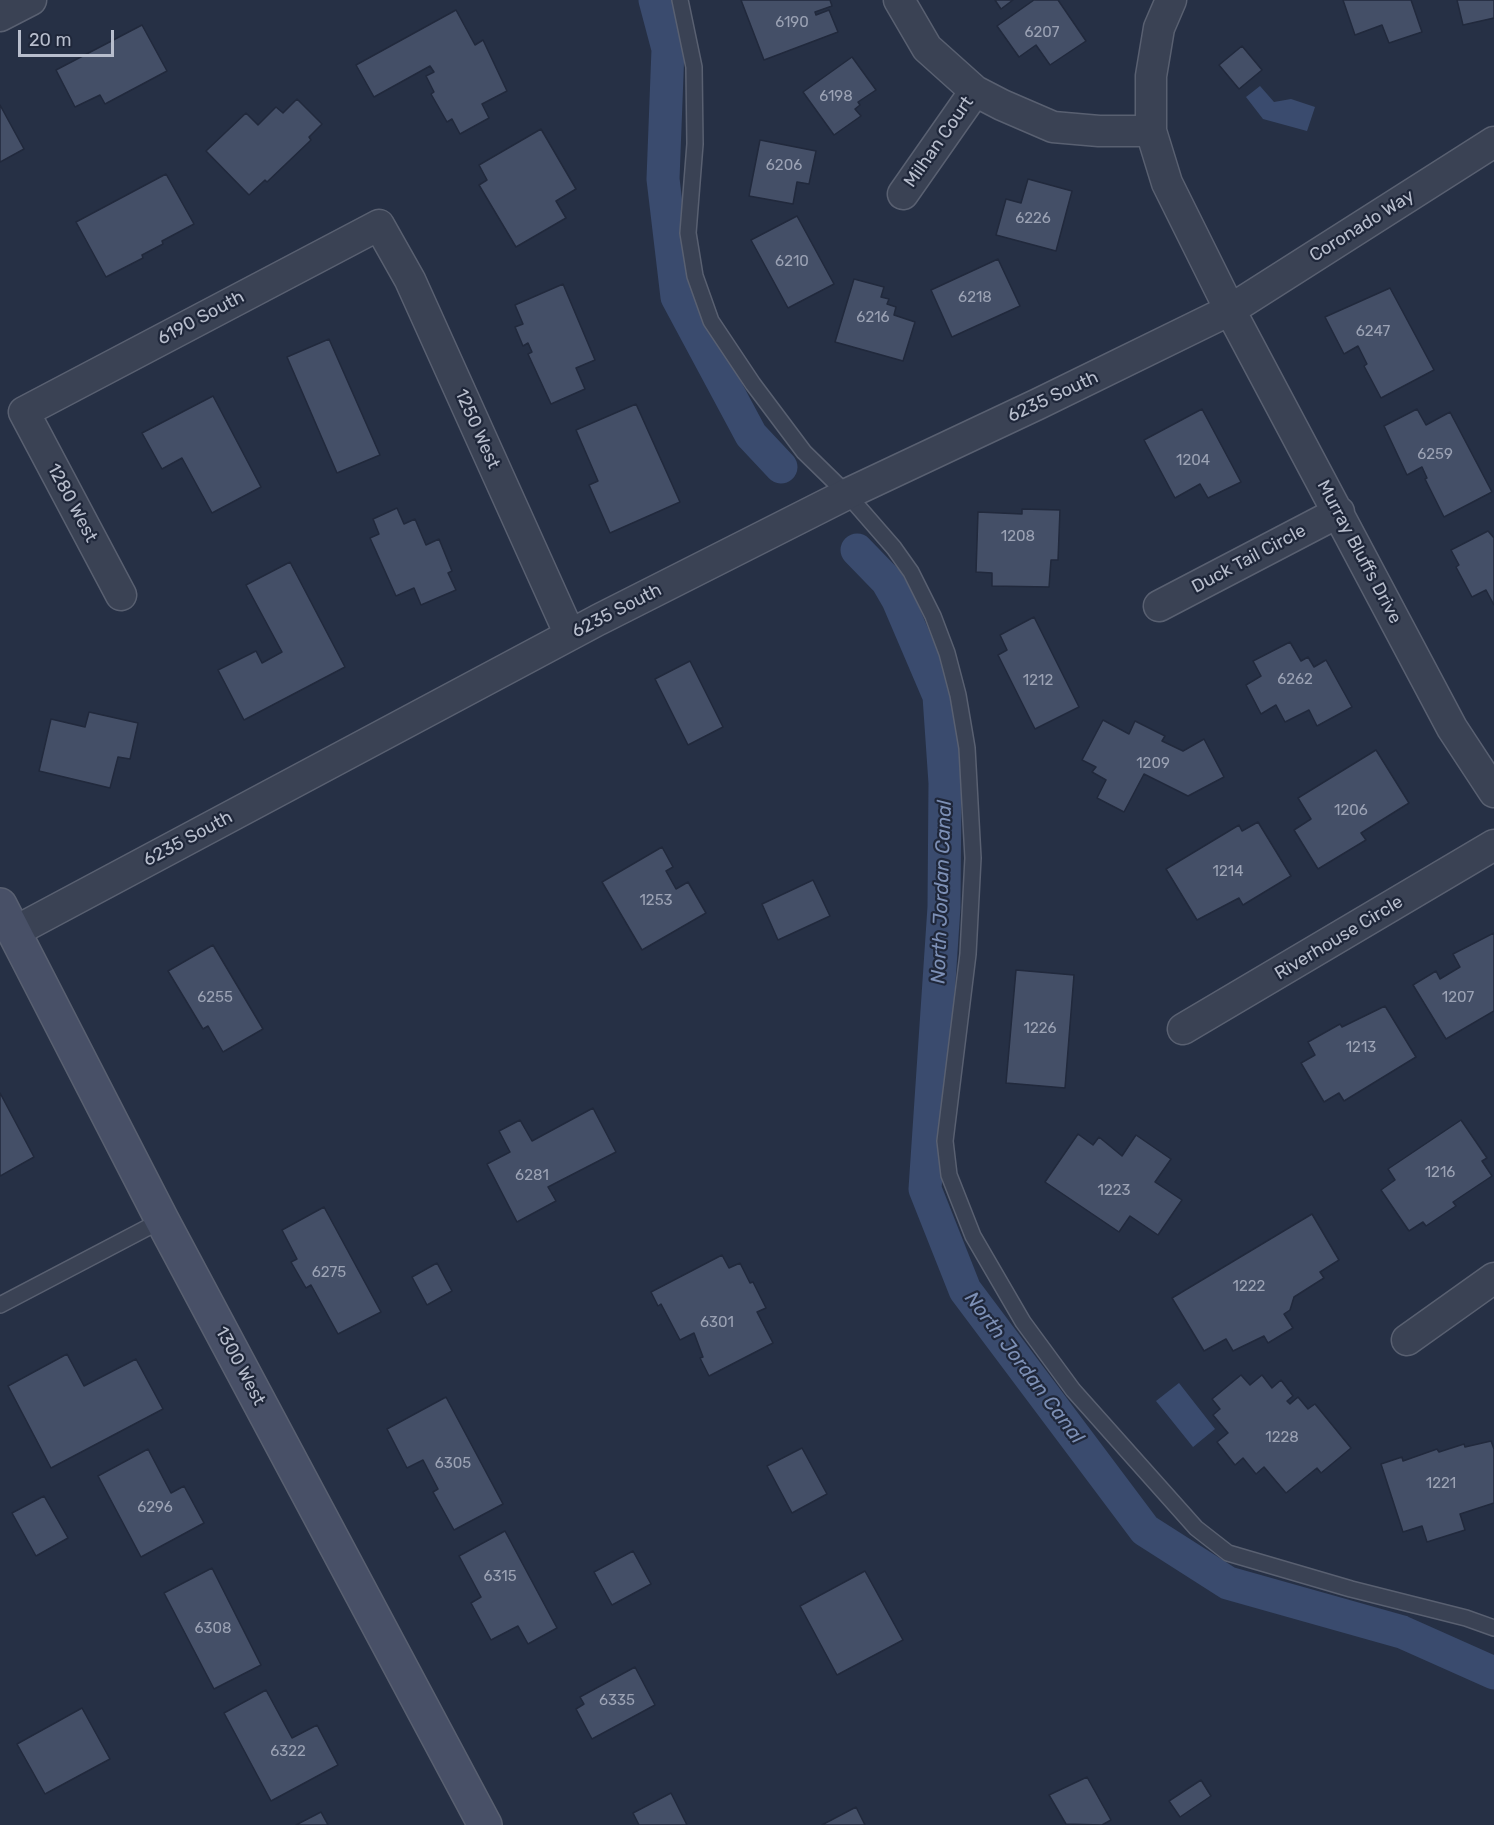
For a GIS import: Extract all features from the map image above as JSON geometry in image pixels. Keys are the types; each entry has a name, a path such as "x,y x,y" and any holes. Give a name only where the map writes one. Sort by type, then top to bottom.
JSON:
{"street":[{"path":"0,16 31,0"},
{"path":"899,0 927,48 975,91 1053,127 1099,131 1151,131"},
{"name":"Murray Bluffs Drive","path":"1171,0 1159,28 1151,76 1151,131 1167,183 1230,310 1452,728 1494,792"},
{"name":"Milhan Court","path":"903,194 975,91"},
{"name":"Coronado Way","path":"1230,310 1494,142"},
{"name":"6190 South","path":"24,412 379,225"},
{"name":"1250 West","path":"379,225 410,280 570,635"},
{"name":"6235 South","path":"5,926 847,494 1038,405 1230,310"},
{"name":"1280 West","path":"24,412 121,595"},
{"name":"Duck Tail Circle","path":"1159,606 1339,512"},
{"name":"Riverhouse Circle","path":"1183,1029 1494,845"},
{"name":"1300 West","path":"5,926 485,1825"},
{"path":"1407,1340 1494,1278"}],"lane":[{"path":"680,0 694,67 695,144 688,233 695,276 711,321 753,384 804,452 847,494 894,548 911,572 937,625 958,695 967,748 973,858 968,954 945,1141 949,1175 962,1210 979,1245 1023,1322 1073,1390 1182,1514 1228,1553 1351,1589 1466,1618 1494,1628"},
{"path":"0,1305 162,1220"}],"water":[{"path":"1260,86 1274,102 1291,99 1315,107 1307,131 1263,119 1246,97"},
{"path":"1179,1383 1215,1429 1193,1447 1156,1401"}],"building":[{"path":"741,0 830,0 832,6 815,12 816,15 829,10 838,32 764,60"},
{"path":"995,0 1013,0 1001,9"},
{"path":"1034,0 1058,0 1086,41 1050,65 1036,45 1019,57 997,26"},
{"path":"1343,0 1411,0 1422,32 1389,43 1382,25 1355,35"},
{"path":"1457,0 1494,0 1494,18 1463,25"},
{"path":"456,10 475,45 483,40 507,91 482,104 489,118 460,134 452,119 447,122 431,94 434,92 426,76 434,72 430,66 374,97 356,65"},
{"path":"142,25 167,71 105,104 100,95 75,107 56,70"},
{"path":"1242,46 1262,70 1239,89 1219,65"},
{"path":"852,57 876,90 858,102 860,105 855,109 861,116 834,135 803,92"},
{"path":"297,99 322,124 309,137 311,140 267,182 265,180 249,195 206,151 246,113 258,125 276,107 283,113"},
{"path":"0,105 24,149 0,162"},
{"path":"541,129 576,189 556,201 566,218 516,247 479,185 487,180 479,165"},
{"path":"760,140 816,151 809,184 797,182 793,204 749,196"},
{"path":"166,174 194,224 162,241 163,244 142,255 143,258 106,277 76,222"},
{"path":"1028,179 1072,191 1056,251 996,235 1006,199 1021,203"},
{"path":"797,216 834,284 788,308 751,240"},
{"path":"998,259 1020,306 952,337 931,290"},
{"path":"854,279 884,287 881,297 889,299 887,304 896,307 894,315 915,322 903,361 835,342"},
{"path":"563,284 595,360 576,368 585,389 551,404 528,354 532,352 528,343 523,346 515,327 523,324 515,305"},
{"path":"1390,288 1434,370 1381,398 1364,366 1367,364 1358,346 1344,354 1325,317"},
{"path":"329,339 380,455 337,473 287,357"},
{"path":"213,396 261,487 212,513 182,458 162,469 142,433"},
{"path":"636,404 680,502 610,533 589,485 598,481 576,430"},
{"path":"1202,409 1241,482 1208,498 1200,484 1175,498 1144,440"},
{"path":"1417,409 1426,425 1450,412 1492,492 1444,517 1425,479 1427,478 1422,467 1407,475 1384,426"},
{"path":"397,508 404,524 415,519 426,545 439,539 452,571 448,573 456,590 421,605 414,588 396,596 370,538 379,534 373,519"},
{"path":"1022,509 1060,510 1058,560 1051,560 1049,587 992,586 992,573 976,572 978,512 1022,514"},
{"path":"1488,531 1494,538 1494,605 1486,590 1472,597 1456,567 1459,565 1451,550"},
{"path":"290,562 345,667 244,720 218,670 256,651 262,663 282,652 246,585"},
{"path":"1034,617 1079,707 1035,729 998,655 1007,650 1000,635"},
{"path":"1290,642 1301,661 1308,657 1314,667 1326,660 1352,707 1317,726 1309,710 1285,722 1276,705 1261,714 1246,685 1261,676 1253,661"},
{"path":"690,661 723,727 688,745 655,679"},
{"path":"89,712 138,723 130,759 118,757 110,788 39,771 51,719 85,727"},
{"path":"1103,720 1129,734 1135,721 1165,736 1162,741 1183,751 1204,739 1224,777 1188,796 1144,774 1124,812 1097,798 1106,780 1092,772 1096,767 1082,760"},
{"path":"1376,750 1409,803 1361,833 1366,840 1318,869 1294,830 1311,819 1298,798"},
{"path":"1258,822 1291,876 1243,905 1239,898 1197,920 1166,869 1239,825 1242,831"},
{"path":"662,847 673,867 666,871 676,889 688,882 706,913 642,950 602,882"},
{"path":"813,880 830,916 778,940 762,904"},
{"path":"1494,933 1494,1011 1446,1039 1413,985 1436,971 1440,979 1460,967 1453,954"},
{"path":"213,945 263,1029 223,1052 208,1026 203,1029 168,971"},
{"path":"1016,970 1074,975 1065,1088 1006,1083"},
{"path":"1385,1006 1416,1057 1344,1101 1339,1093 1324,1102 1301,1063 1315,1055 1308,1042 1340,1024 1342,1027"},
{"path":"0,1093 34,1157 0,1176"},
{"path":"593,1108 616,1152 548,1187 556,1201 517,1222 487,1164 510,1152 499,1131 520,1120 532,1141"},
{"path":"1461,1120 1487,1158 1482,1161 1492,1176 1453,1202 1456,1206 1426,1226 1423,1222 1409,1231 1381,1190 1395,1180 1388,1169"},
{"path":"1078,1134 1093,1145 1099,1137 1122,1156 1136,1135 1171,1159 1155,1182 1182,1200 1158,1235 1130,1216 1119,1232 1045,1182"},
{"path":"324,1207 381,1312 338,1334 311,1285 306,1288 291,1262 297,1259 282,1230"},
{"path":"1312,1214 1339,1260 1320,1272 1324,1278 1294,1297 1290,1310 1284,1314 1293,1328 1268,1343 1264,1336 1233,1351 1226,1339 1204,1351 1172,1298"},
{"path":"722,1255 729,1268 740,1263 750,1283 753,1282 766,1308 757,1312 773,1343 709,1376 700,1358 703,1357 694,1333 680,1340 661,1304 658,1306 651,1292"},
{"path":"437,1263 452,1291 427,1305 412,1277"},
{"path":"67,1354 84,1386 136,1359 163,1409 51,1468 8,1386"},
{"path":"1241,1375 1250,1385 1262,1375 1272,1388 1281,1380 1293,1396 1287,1401 1290,1404 1298,1397 1308,1409 1315,1404 1351,1448 1321,1473 1317,1468 1286,1493 1264,1467 1256,1474 1243,1458 1235,1465 1217,1442 1228,1433 1213,1415 1220,1409 1212,1399"},
{"path":"446,1397 503,1504 454,1530 433,1492 438,1489 423,1460 407,1468 387,1429"},
{"path":"1491,1441 1494,1449 1494,1503 1460,1514 1465,1530 1427,1542 1422,1526 1403,1532 1381,1464 1402,1457 1403,1461 1437,1449 1439,1452 1464,1444 1465,1447"},
{"path":"802,1448 827,1494 792,1513 767,1466"},
{"path":"148,1449 171,1493 184,1486 204,1523 141,1557 98,1476"},
{"path":"44,1496 68,1538 36,1556 12,1513"},
{"path":"505,1531 557,1628 528,1644 518,1626 491,1640 471,1603 481,1597 459,1556"},
{"path":"633,1551 651,1584 612,1605 594,1572"},
{"path":"212,1568 261,1665 214,1689 164,1593"},
{"path":"865,1571 903,1640 837,1675 800,1606"},
{"path":"635,1667 655,1705 592,1739 576,1709 584,1704 580,1697"},
{"path":"266,1690 292,1738 317,1725 338,1765 271,1801 224,1713"},
{"path":"82,1708 110,1759 45,1794 17,1744"},
{"path":"1087,1777 1111,1820 1102,1825 1066,1824 1049,1795"},
{"path":"1201,1780 1211,1796 1180,1817 1169,1801"},
{"path":"671,1793 687,1825 639,1825 633,1813"},
{"path":"856,1807 865,1825 822,1825"},
{"path":"321,1812 328,1825 296,1825"}],"waterway":[{"name":"North Jordan Canal","path":"655,0 668,49 663,179 677,297 751,435 781,467"},
{"name":"North Jordan Canal","path":"857,550 887,581 898,600 939,696 945,783 944,907 925,1189 965,1290 1145,1530 1228,1583 1402,1632 1494,1673"}]}
